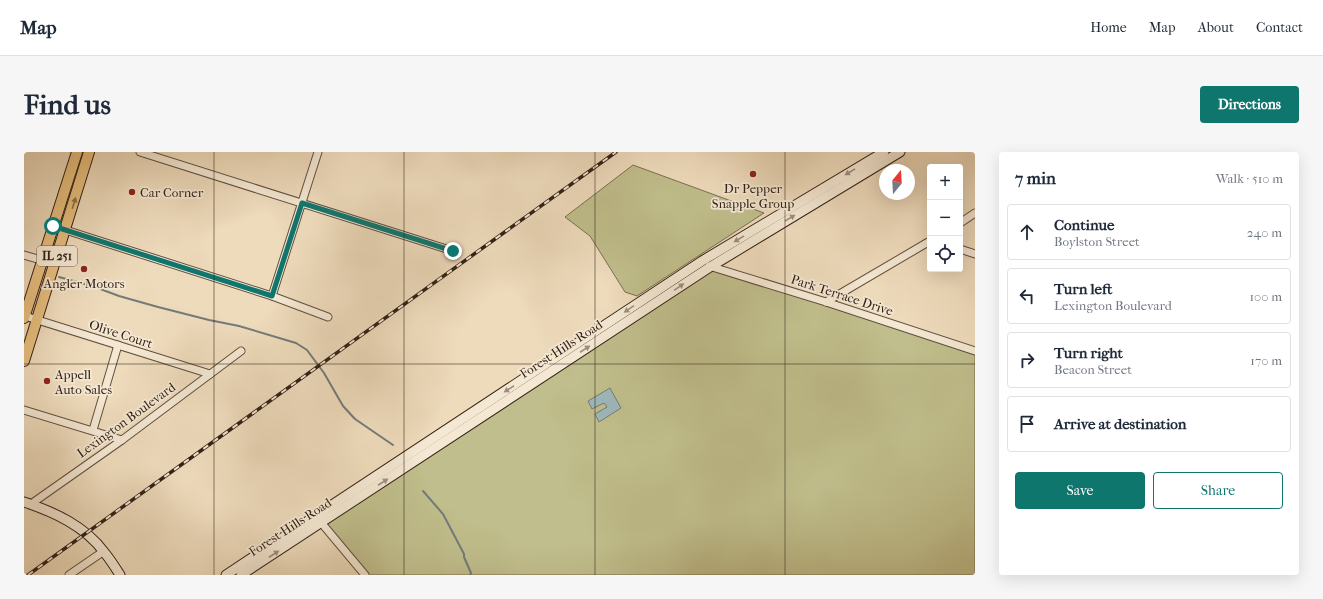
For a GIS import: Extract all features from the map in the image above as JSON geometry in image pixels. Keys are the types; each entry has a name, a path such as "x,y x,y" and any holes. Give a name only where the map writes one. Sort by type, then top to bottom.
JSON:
{"main road":[{"name":"IL 251","path":"24,317 77,152"},
{"name":"IL 251","path":"24,360 66,230 89,152"}],"street":[{"path":"140,152 453,251"},
{"path":"272,296 318,152"},
{"name":"Forest Hills Road","path":"226,575 239,573 318,519 706,264 807,203 884,152"},
{"name":"Forest Hills Road","path":"807,203 900,152"},
{"path":"963,221 975,213"},
{"path":"53,226 272,296 328,317"},
{"path":"826,302 927,243"},
{"path":"963,250 975,254"},
{"path":"24,255 55,264"},
{"name":"Park Terrace Drive","path":"706,264 975,351"},
{"name":"Olive Court","path":"24,317 210,374"},
{"path":"92,430 118,345"},
{"name":"Lexington Boulevard","path":"27,503 122,440 241,351"},
{"path":"24,410 122,440"},
{"path":"27,503 57,514 79,527 104,551 120,575"},
{"path":"318,519 365,575"},
{"path":"69,575 104,551"}],"shaded area":[{"path":"633,165 764,213 637,296 625,292 590,236 565,217"},
{"path":"712,269 975,352 975,575 369,575 324,525"}],"water":[{"path":"610,388 621,408 599,422 595,414 607,407 604,403 592,409 588,401"}],"waterway":[{"path":"59,277 158,307 239,326 296,343 307,350 324,373 343,406 355,419 393,445"},
{"path":"423,491 443,514 464,554 471,573 470,575"}],"railway":[{"path":"28,575 616,152"}],"place":[{"name":"Dr Pepper Snapple Group","path":"753,174"},
{"name":"Car Corner","path":"132,192"},
{"name":"Angler Motors","path":"84,269"},
{"name":"Appell Auto Sales","path":"47,381"}],"route":[{"path":"53,226 272,296 302,203 453,251"}]}
